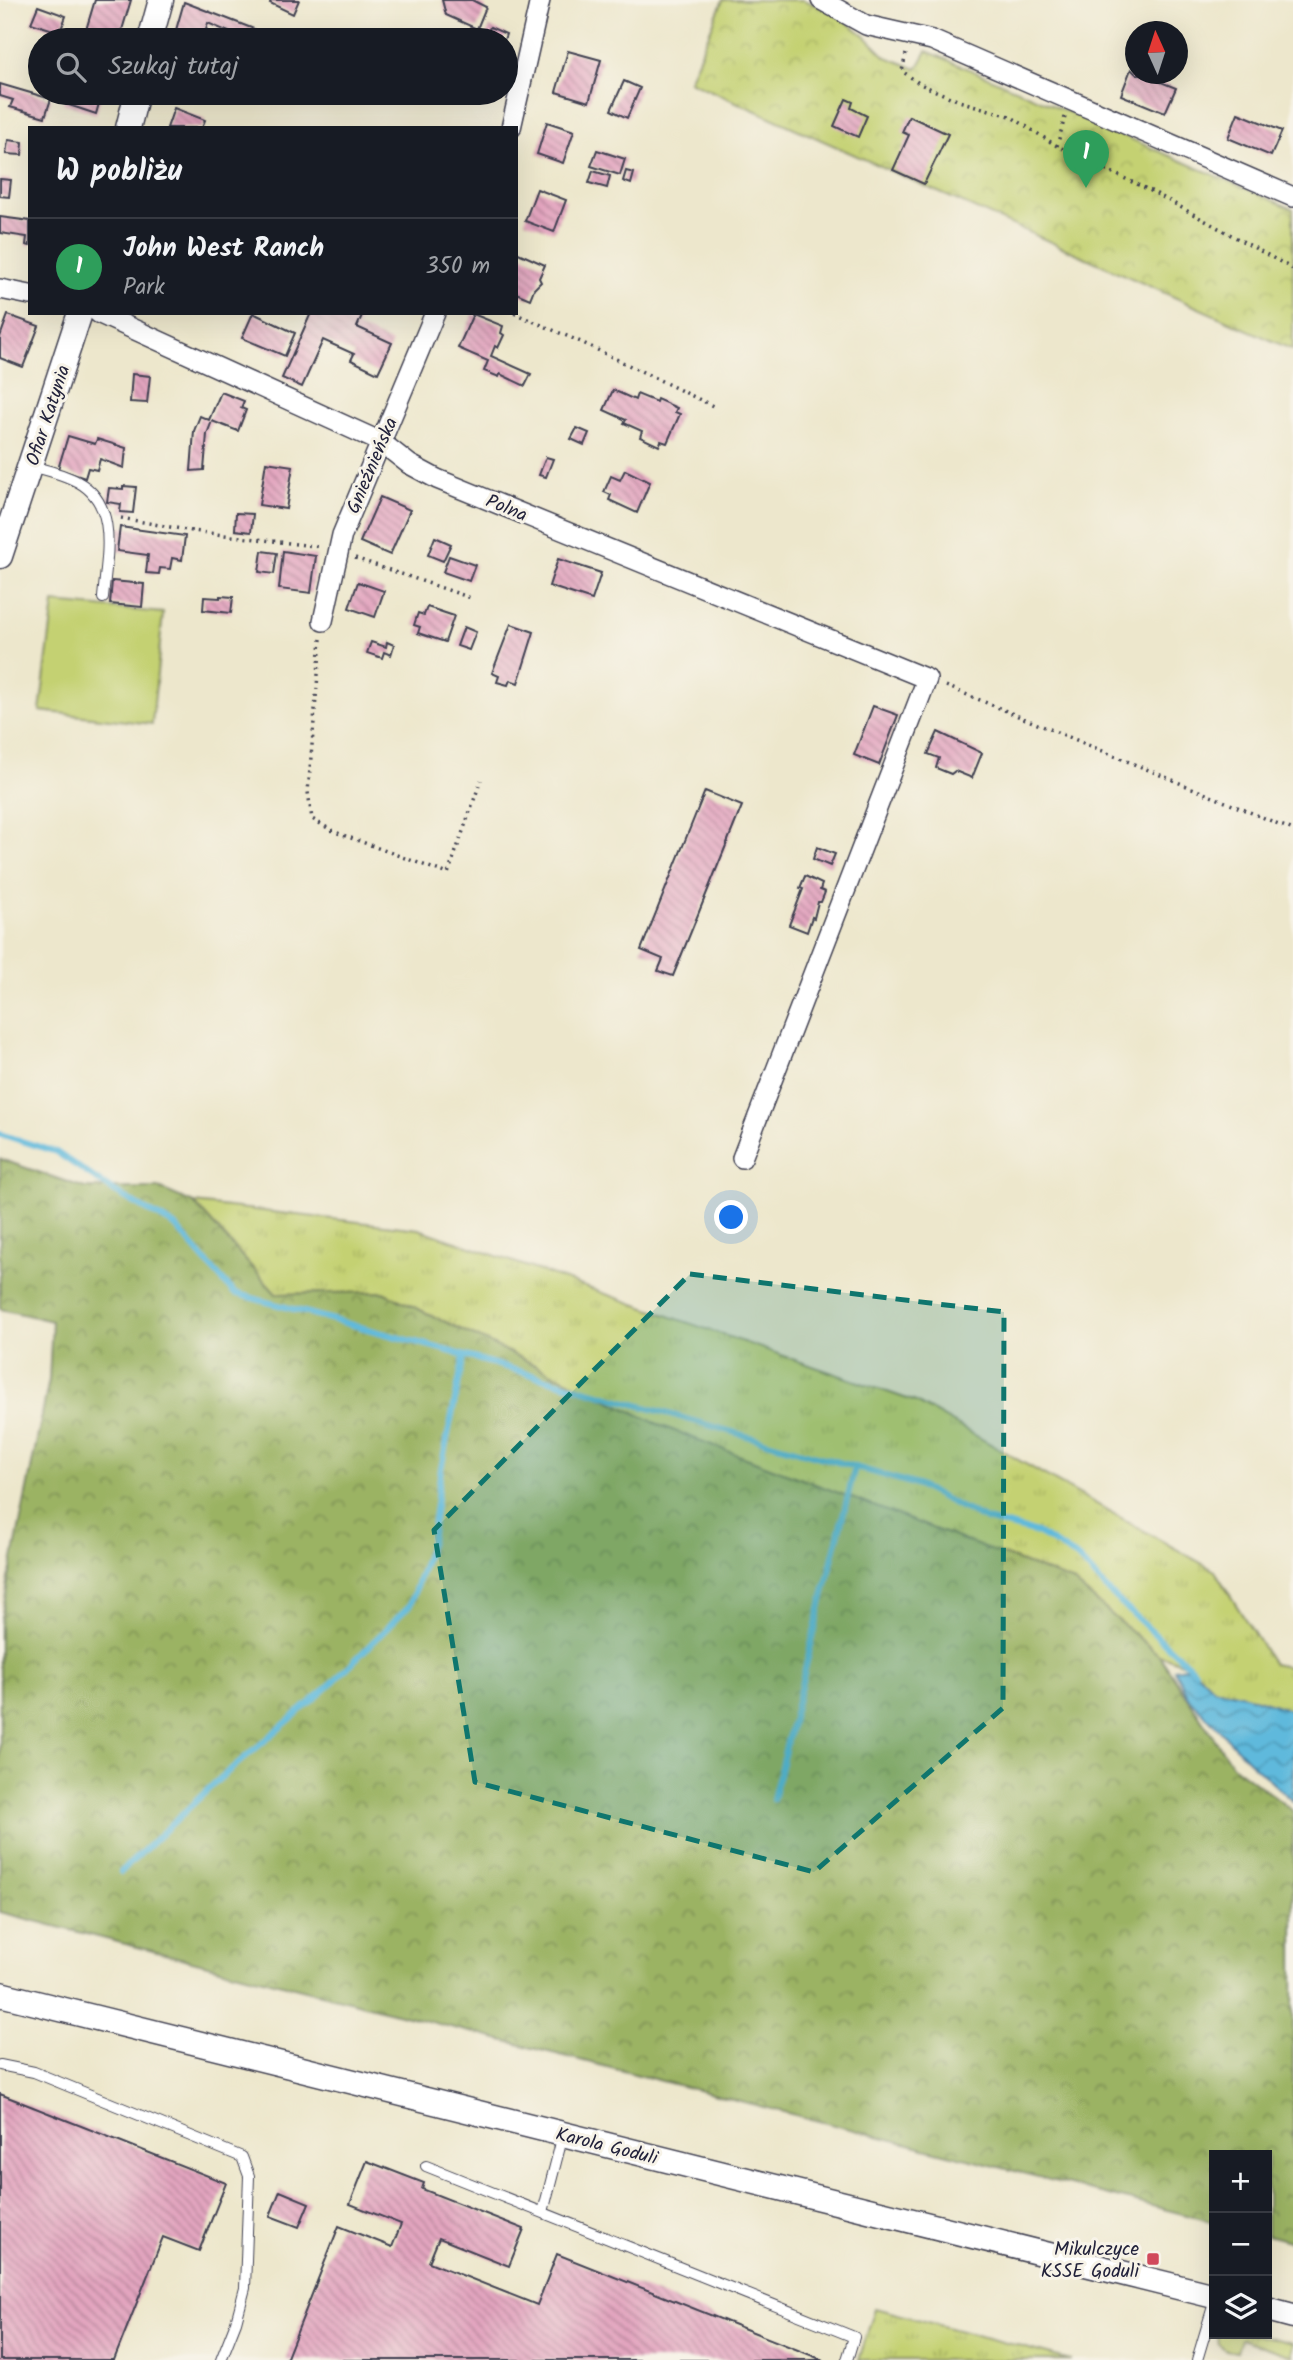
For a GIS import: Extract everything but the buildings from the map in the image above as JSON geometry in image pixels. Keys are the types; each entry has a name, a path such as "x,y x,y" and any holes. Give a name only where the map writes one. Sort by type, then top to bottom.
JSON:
{"street":[{"path":"153,28 161,0"},
{"path":"518,98 541,0"},
{"path":"821,0 866,25 932,40 1293,197"},
{"path":"129,126 134,105"},
{"path":"511,126 516,105"},
{"path":"0,289 28,295"},
{"name":"Ofiar Katynia","path":"0,556 79,315"},
{"name":"Polna","path":"102,315 382,442 409,464 437,479 927,679"},
{"name":"Gnieźnieńska","path":"323,621 342,535 434,315"},
{"path":"743,1158 927,679"},
{"name":"Karola Goduli","path":"0,1994 1209,2295"},
{"path":"1272,2310 1293,2315"}],"lane":[{"path":"30,466 79,482 106,513 103,598"},
{"path":"0,2065 34,2072 242,2157 249,2176 245,2288 236,2322 221,2360"},
{"path":"543,2212 564,2134"},
{"path":"426,2166 854,2337 847,2360"},
{"path":"1197,2360 1209,2320"}],"path":[{"path":"911,34 902,71 920,83 959,101 1010,116 1057,146 1153,192 1293,269"},
{"path":"1057,146 1070,100"},
{"path":"518,315 583,343 715,407"},
{"path":"106,513 123,519 169,527 323,547 471,598"},
{"path":"323,621 308,792 312,820 335,832 448,874 481,780"},
{"path":"927,679 1293,830"}],"highlighted area":[{"path":"690,1274 1004,1312 1003,1708 814,1872 475,1782 434,1530"}],"green space":[{"path":"723,0 803,0 830,10 864,35 886,57 917,69 927,51 1293,209 1293,350 689,81"},
{"path":"54,603 163,613 152,724 40,711"},
{"path":"0,1159 85,1188 159,1188 194,1203 276,1294 383,1292 664,1427 1072,1581 1159,1655 1232,1765 1293,1811 1293,2242 1272,2236 1272,2150 1209,2150 1209,2221 0,1912 0,1623 49,1380 52,1321 0,1309"},
{"path":"194,1203 419,1229 916,1402 1215,1571 1273,1664 1293,1668 1293,1711 1245,1695 1213,1688 1191,1666 1159,1655 1072,1581 664,1427 383,1292 276,1294"},
{"path":"875,2308 1055,2356 1071,2360 859,2360"},
{"path":"1272,2338 1293,2343 1293,2356 1241,2339"},
{"path":"1218,2339 1241,2339 1237,2352 1226,2350 1218,2344"}],"water":[{"path":"1191,1666 1213,1688 1245,1695 1293,1711 1293,1802 1248,1760 1188,1697 1174,1669"}],"waterway":[{"path":"0,1134 56,1152 115,1192 175,1226 234,1293 438,1348 917,1485 986,1520 1037,1533 1077,1557 1113,1596 1195,1671"},
{"path":"121,1872 217,1781 326,1689 410,1605 431,1541 441,1469 464,1356"},
{"path":"773,1799 855,1467"}],"place":[{"name":"John West Ranch","path":"1086,188"},
{"name":"Mikulczyce KSSE Goduli","path":"1153,2259"}]}
